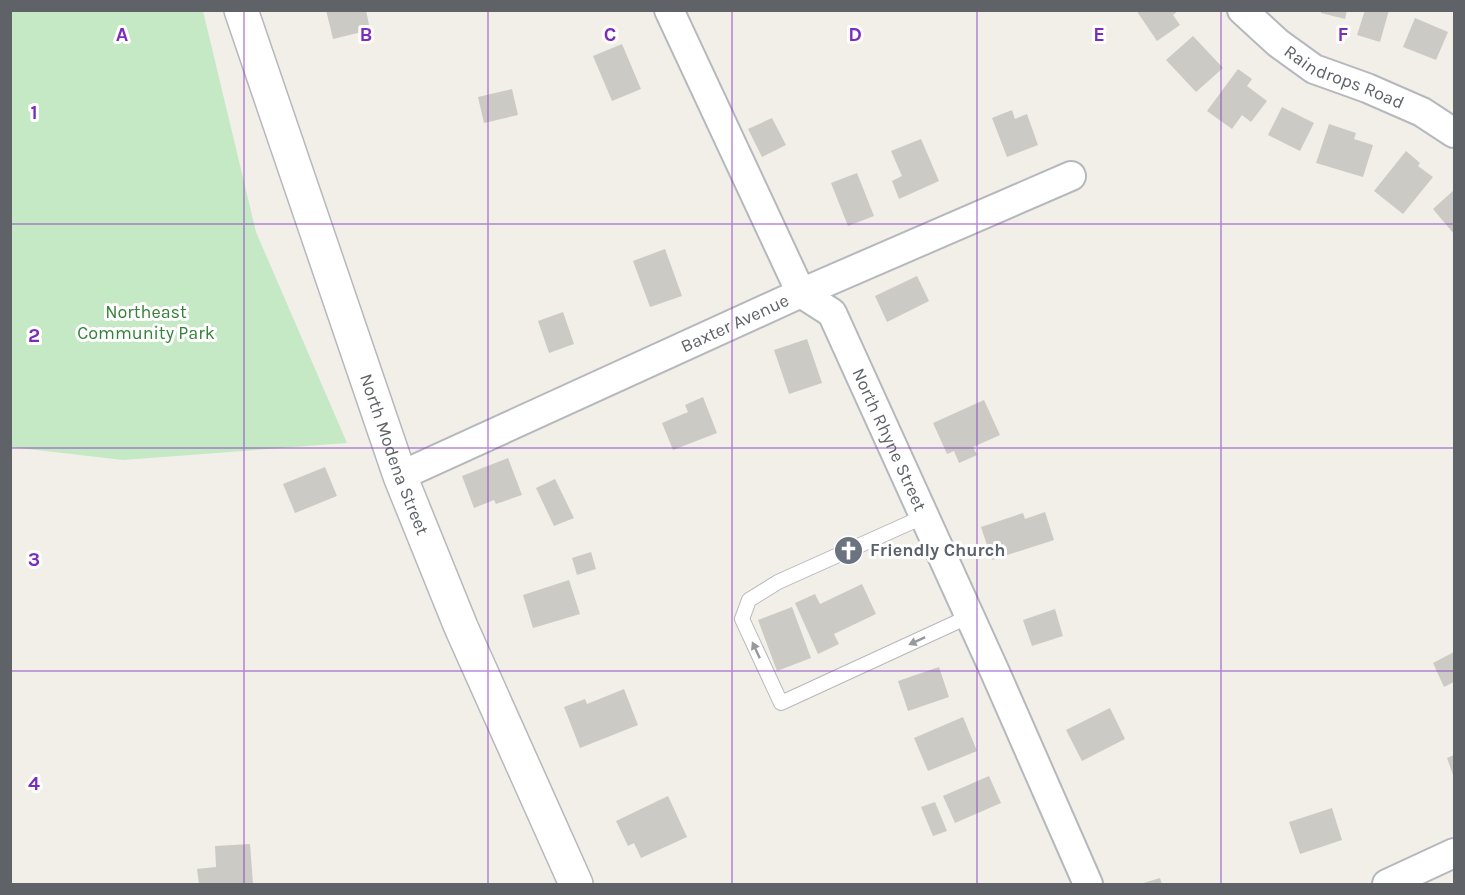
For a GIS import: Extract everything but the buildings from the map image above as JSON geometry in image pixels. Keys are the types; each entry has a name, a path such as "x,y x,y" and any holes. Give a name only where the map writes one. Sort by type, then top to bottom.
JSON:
{"street":[{"name":"North Modena Street","path":"241,10 400,476 461,627 576,885"},
{"path":"669,10 801,293"},
{"name":"Raindrops Road","path":"1242,10 1278,43 1314,69 1367,88 1422,112 1455,133"},
{"name":"Baxter Avenue","path":"400,476 801,293 1071,176"},
{"name":"North Rhyne Street","path":"801,293 832,313 970,616 1088,885"},
{"path":"1386,885 1455,853"}],"lane":[{"path":"925,516 778,582 749,600 742,619 781,703 970,616"}],"green space":[{"name":"Northeast Community Park","path":"11,10 203,11 256,232 347,443 123,460 11,447"}],"place":[{"name":"Friendly Church","path":"849,550"}]}
